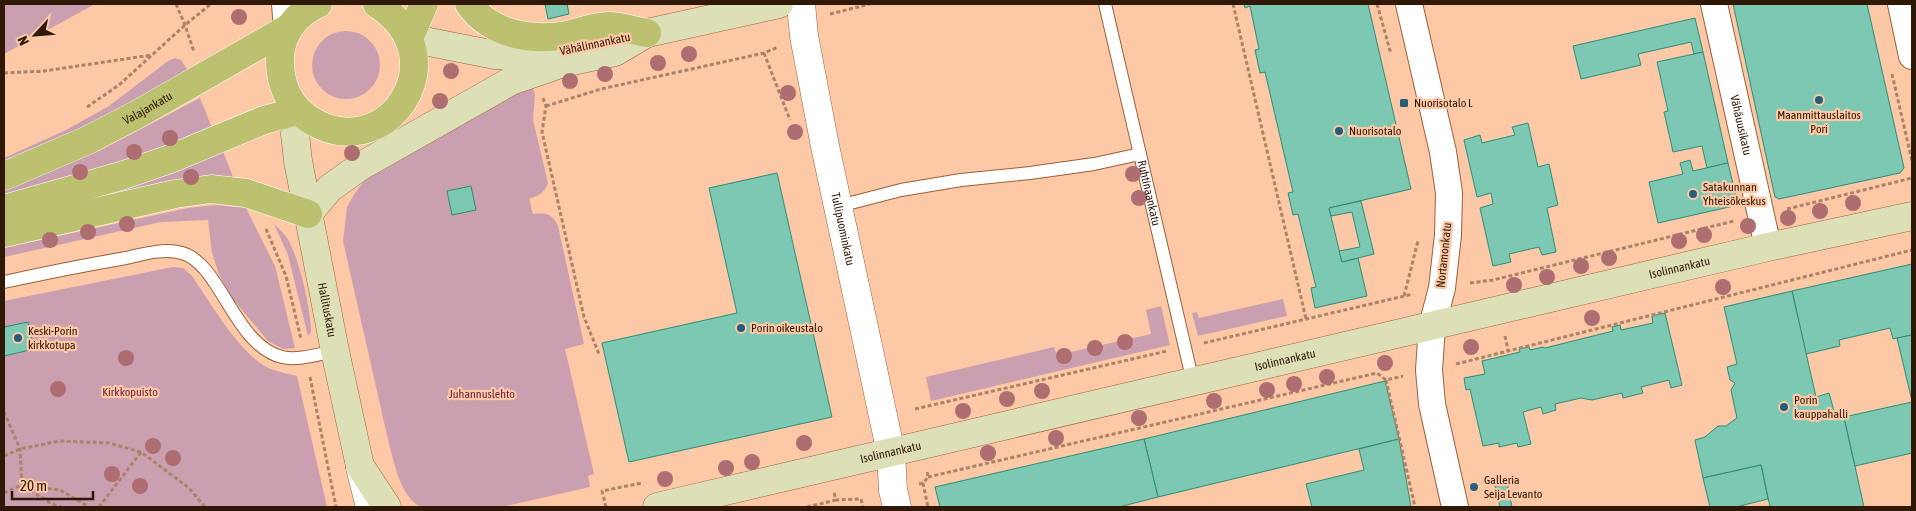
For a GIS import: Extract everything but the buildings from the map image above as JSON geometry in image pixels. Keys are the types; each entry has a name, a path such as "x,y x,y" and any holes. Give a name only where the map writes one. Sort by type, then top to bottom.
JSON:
{"main road":[{"path":"318,4 302,13 286,16 280,56 280,72 285,90 298,111 319,126 334,130 354,131 374,126 399,107 408,93 413,76 414,58 409,38 400,22 377,4"},
{"path":"409,38 424,4"},
{"path":"469,4 488,23 504,32 526,36 545,38 608,26 647,33"},
{"name":"Vähälinnankatu","path":"409,38 495,55 531,57 779,4"},
{"name":"Valajankatu","path":"4,176 86,141 138,114 202,76 286,16"},
{"path":"4,233 175,194 211,190 246,193 308,214 330,188 361,166 512,80 563,63 615,52 647,33"},
{"path":"4,209 124,175 170,159 264,120 298,111"},
{"name":"Hallituskatu","path":"298,111 295,134 308,214 360,466"},
{"name":"Isolinnankatu","path":"657,507 1768,246 1912,216"},
{"path":"360,466 387,507"}],"street":[{"name":"Tullipuominkatu","path":"801,4 804,36 891,453 893,490 897,507"},
{"name":"Nortamonkatu","path":"1409,4 1442,152 1449,193 1448,235 1443,279 1432,326 1429,370 1432,404 1455,507"},
{"name":"Vähäuusikatu","path":"1714,4 1768,246"},
{"path":"1901,4 1901,62"},
{"name":"Hallituskatu","path":"360,466 370,507"}],"lane":[{"name":"Ruhtinaankatu","path":"1105,4 1193,382"},
{"path":"839,206 901,190 961,180 1094,164 1140,154"},
{"path":"4,282 86,264 164,251 183,254 199,262 227,304 254,339 267,351 284,357 305,357 335,351"}],"path":[{"path":"176,4 185,24 202,76"},
{"path":"85,109 119,85 185,24 211,4"},
{"path":"546,106 601,89 764,53 804,36 826,24 830,13 870,4"},
{"path":"1233,4 1306,319"},
{"path":"1377,4 1392,58"},
{"path":"764,53 792,125"},
{"path":"4,73 44,71 152,55"},
{"path":"1901,62 1912,162"},
{"path":"535,71 546,106 542,132 584,317 599,354"},
{"path":"246,193 265,226 286,276 336,507"},
{"path":"1404,296 1421,232"},
{"path":"1386,380 1414,507"},
{"path":"4,412 20,449 22,485"},
{"path":"4,456 20,449 59,441 108,442 141,452 189,488 205,507"},
{"path":"99,507 141,452"},
{"path":"827,468 836,500"},
{"path":"922,483 928,507"},
{"path":"22,485 52,504 61,507"},
{"path":"4,493 22,485 60,490 89,507"},
{"path":"807,507 836,500 860,499 863,507"}],"green space":[{"path":"4,4 95,4 4,54"},
{"path":"346,31 359,34 370,41 377,52 380,65 377,78 370,89 359,96 346,99 333,96 322,89 315,78 312,65 315,52 322,41 333,34"},
{"path":"175,58 181,60 188,71 112,116 4,164 4,158 66,130 109,106 168,61"},
{"name":"Juhannuslehto","path":"532,86 535,95 533,120 548,183 541,194 529,199 533,214 551,216 558,226 584,344 565,349 594,474 588,476 590,487 506,507 421,507 414,502 403,488 389,444 343,241 347,207 369,175"},
{"path":"200,98 213,130 161,154 4,199 4,191 101,150"},
{"path":"223,151 233,177 207,179 61,207"},
{"path":"216,205 246,208 275,266 295,348 283,349 268,341 232,298 219,274 212,253 208,220 161,222 4,257 4,248 188,208"},
{"path":"274,224 287,238 300,270 307,297 311,332 308,336 288,255"},
{"name":"Kirkkopuisto","path":"173,267 183,268 192,276 227,328 238,342 260,363 271,369 297,376 327,507 4,507 4,301"},
{"path":"1283,299 1287,316 1198,336 1192,313 1197,312 1199,318"},
{"path":"1161,306 1170,345 931,401 926,377 1054,347 1057,355 1151,334 1146,310"}],"place":[{"name":"Maanmittauslaitos Pori","path":"1819,100"},
{"name":"Nuorisotalo L","path":"1404,103"},
{"name":"Nuorisotalo","path":"1339,131"},
{"name":"Satakunnan Yhteisökeskus","path":"1693,194"},
{"name":"Porin oikeustalo","path":"741,328"},
{"name":"Keski-Porin kirkkotupa","path":"18,338"},
{"name":"Porin kauppahalli","path":"1784,407"},
{"name":"Galleria Seija Levanto","path":"1474,487"}]}
